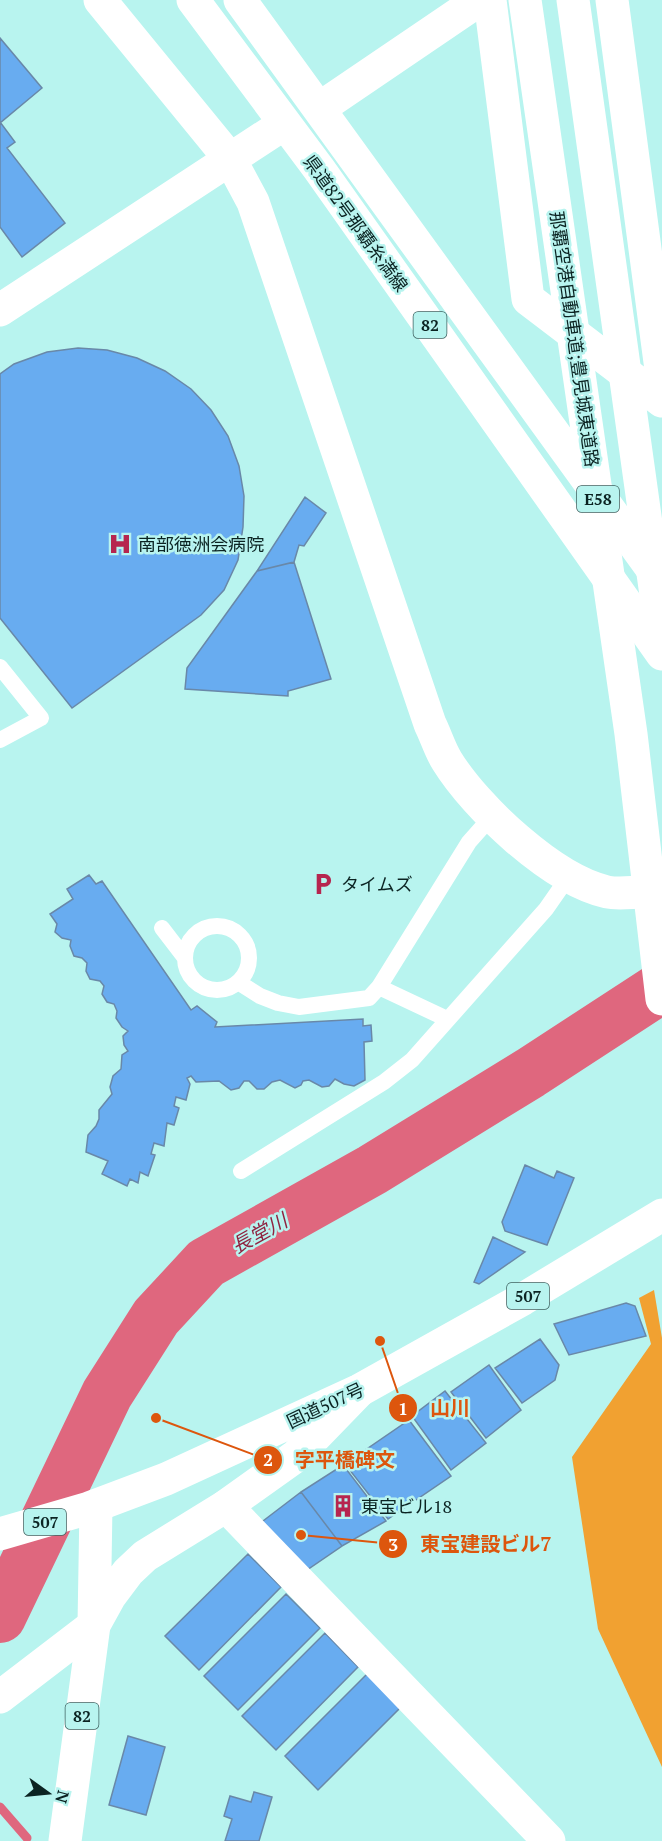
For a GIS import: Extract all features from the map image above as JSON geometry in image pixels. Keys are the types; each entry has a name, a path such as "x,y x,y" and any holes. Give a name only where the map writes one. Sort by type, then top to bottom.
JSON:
{"main road":[{"path":"100,0 230,159 253,202 430,724 446,761 474,796 526,847 569,876 609,892 662,890"},
{"name":"県道82号那覇糸満線","path":"193,0 332,188 662,654"},
{"name":"県道82号那覇糸満線","path":"240,0 662,583"},
{"path":"320,108 479,0"},
{"path":"490,0 528,299 662,401"},
{"name":"那覇空港自動車道;豊見城東道路","path":"525,0 631,734 662,999"},
{"name":"E58","path":"573,0 662,638"},
{"path":"612,0 662,377"},
{"path":"0,310 284,124"},
{"name":"国道507号","path":"0,1534 92,1507 166,1479 360,1390 523,1299 662,1215"},
{"path":"0,1698 94,1625 110,1596 128,1572 146,1556 226,1506 296,1456 360,1390"},
{"path":"226,1506 549,1841"},
{"name":"82","path":"65,1841 94,1625 92,1507"}],"lane":[{"path":"0,668 40,717 0,740"},
{"path":"238,982 260,996 278,1003 299,1007 369,998 379,987 469,842 493,814"},
{"path":"241,1171 384,1082 412,1060 546,909 569,876"},
{"path":"162,928 184,958 187,969 199,985 209,989 230,988 238,982 246,974 249,952 246,942 230,927 208,926 191,938 184,958"},
{"path":"379,987 447,1019"}],"shaded area":[{"path":"654,1290 662,1338 662,1767 598,1629 572,1457 651,1344 639,1298"}],"building":[{"path":"0,38 42,88 0,123"},
{"path":"0,122 15,142 7,148 65,223 22,257 0,227"},
{"name":"南部徳洲会病院","path":"78,348 107,350 137,358 165,371 191,389 211,410 228,436 239,466 244,496 243,527 238,560 224,590 201,615 72,708 0,618 0,374 14,364 47,352"},
{"path":"305,497 326,513 304,546 299,545 294,562 257,571"},
{"path":"294,562 331,679 288,691 288,696 185,689 187,668 257,571"},
{"path":"89,875 96,884 102,881 191,1010 197,1006 217,1022 215,1027 363,1019 363,1026 371,1025 372,1041 364,1042 365,1080 354,1086 335,1079 329,1086 322,1087 309,1080 303,1081 295,1088 280,1080 272,1082 264,1089 257,1089 249,1081 244,1081 239,1088 231,1090 219,1081 196,1082 191,1076 187,1078 190,1084 186,1100 176,1097 174,1106 179,1108 174,1125 167,1123 164,1146 154,1143 151,1154 155,1155 148,1176 140,1172 138,1183 130,1179 127,1186 102,1174 108,1161 86,1152 88,1135 96,1126 99,1110 112,1094 110,1087 113,1076 121,1069 122,1055 128,1051 124,1045 123,1036 128,1031 116,1018 117,1011 114,1004 107,1002 102,994 104,986 100,981 90,979 86,971 87,963 82,958 74,956 70,946 71,940 62,938 55,932 57,924 50,914 73,899 67,889"},
{"path":"525,1165 554,1178 557,1171 574,1178 547,1245 505,1231 502,1222"},
{"path":"493,1237 525,1252 479,1284 474,1282"},
{"path":"626,1303 635,1306 646,1336 569,1355 554,1324"},
{"path":"540,1339 559,1365 555,1380 522,1403 495,1368"},
{"path":"489,1365 521,1410 486,1438 451,1392"},
{"path":"445,1391 486,1443 451,1470 412,1416"},
{"path":"409,1420 451,1476 388,1519 345,1464"},
{"name":"東宝ビル18","path":"343,1465 386,1521 342,1546 301,1492"},
{"path":"301,1492 342,1546 304,1572 259,1524"},
{"path":"248,1554 281,1587 199,1670 165,1636"},
{"path":"286,1594 320,1628 238,1710 204,1676"},
{"path":"325,1633 358,1667 276,1750 242,1716"},
{"path":"367,1674 401,1707 318,1790 285,1756"},
{"path":"128,1736 165,1747 146,1815 109,1805"},
{"path":"254,1792 272,1797 259,1841 225,1841 232,1819 224,1816 230,1796 251,1802"}],"waterway":[{"name":"長堂川","path":"0,1617 107,1394 156,1317 206,1263 372,1170 530,1073 662,987"},
{"path":"0,1807 27,1838"}],"place":[{"name":"南部徳洲会病院","path":"120,544"},
{"name":"タイムズ","path":"323,884"},
{"name":"山川","path":"380,1341"},
{"name":"字平橋碑文","path":"156,1418"},
{"name":"東宝ビル18","path":"343,1506"},
{"name":"東宝建設ビル7","path":"301,1535"}]}
